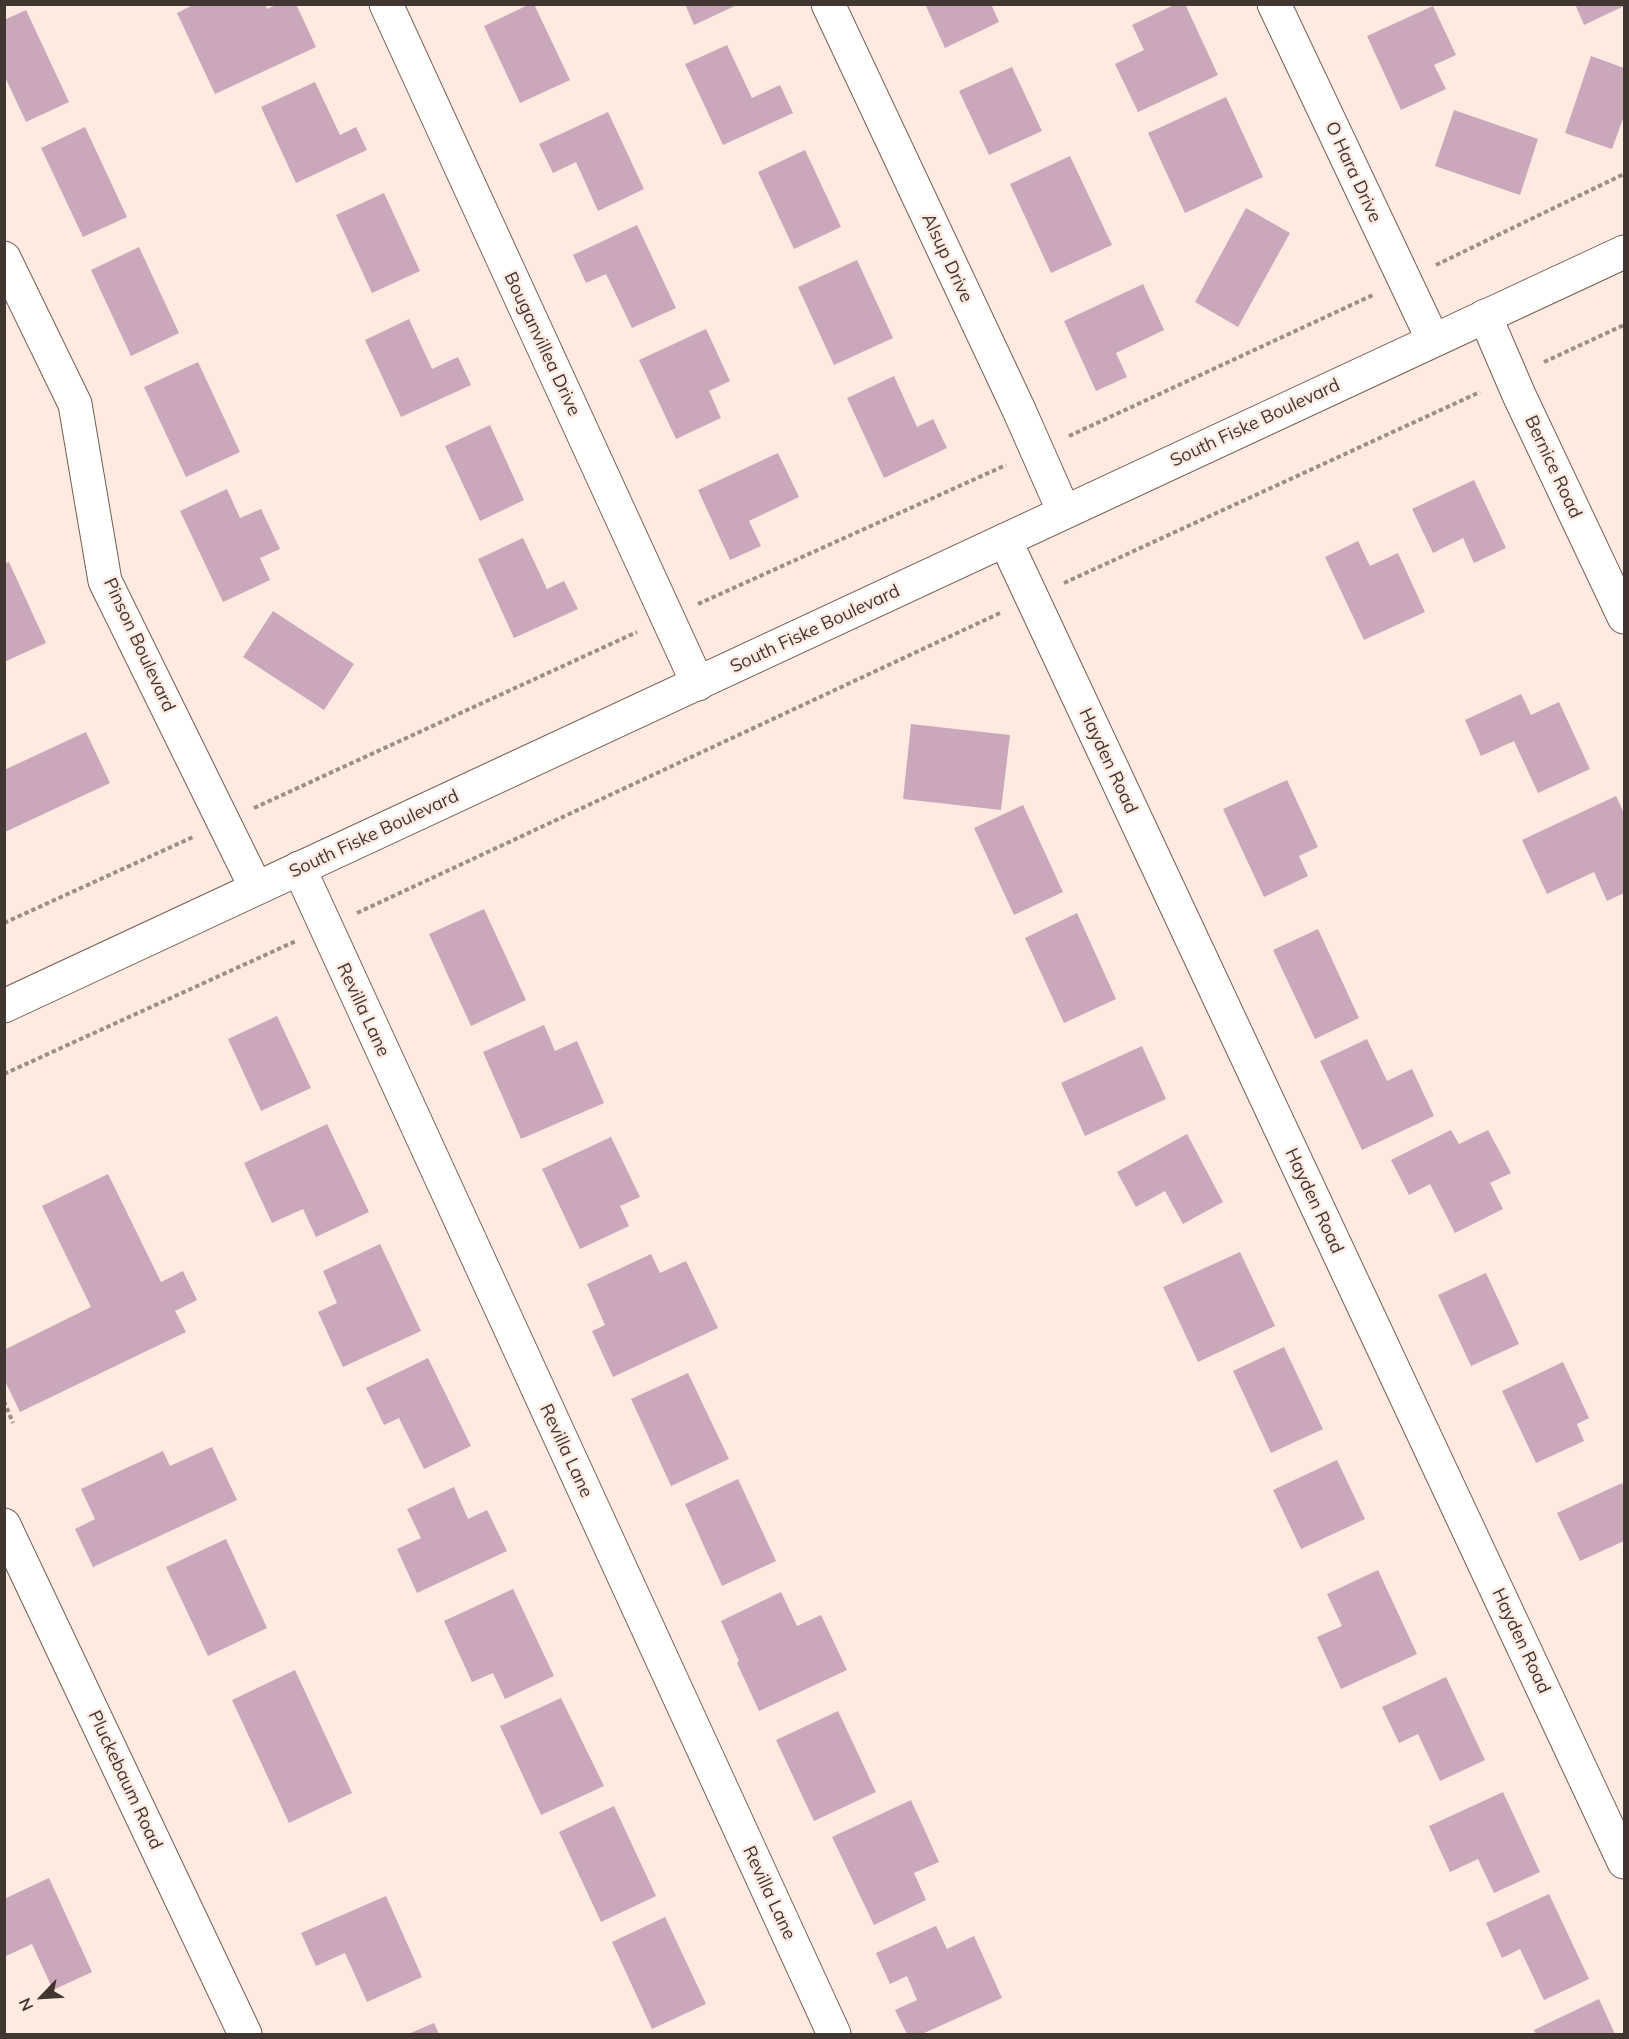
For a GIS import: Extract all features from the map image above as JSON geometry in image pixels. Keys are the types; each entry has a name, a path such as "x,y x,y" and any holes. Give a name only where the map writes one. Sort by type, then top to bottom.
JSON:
{"street":[{"name":"Bouganvillea Drive","path":"386,4 698,684"},
{"name":"Alsup Drive","path":"828,4 1019,410 1064,512"},
{"name":"O Hara Drive","path":"1274,4 1432,340"},
{"name":"South Fiske Boulevard","path":"4,1006 1624,252"},
{"name":"Pinson Boulevard","path":"4,258 75,404 105,581 256,888"},
{"name":"Bernice Road","path":"1485,316 1511,377 1624,617"},
{"name":"Hayden Road","path":"1005,540 1624,1862"},
{"name":"Revilla Lane","path":"299,868 834,2034"},
{"name":"Pluckebaum Road","path":"4,1525 245,2034"}],"path":[{"path":"1068,437 1624,174"},
{"path":"4,1074 1624,325"},
{"path":"4,923 1015,461"},
{"path":"4,1401 13,1422"}],"building":[{"path":"195,4 265,4 267,9 278,4 296,4 316,47 215,94 177,13"},
{"path":"534,4 570,80 520,103 484,26"},
{"path":"685,4 739,4 694,25"},
{"path":"925,4 991,4 999,22 945,48"},
{"path":"1176,4 1185,4 1218,75 1138,112 1115,64 1144,50 1132,25"},
{"path":"1575,4 1624,4 1624,6 1584,25"},
{"path":"1433,6 1456,55 1434,65 1446,89 1401,110 1367,36"},
{"path":"26,10 69,102 26,122 4,75 4,20"},
{"path":"727,45 752,98 780,85 793,113 723,145 685,64"},
{"path":"1591,56 1624,68 1624,116 1612,149 1565,133"},
{"path":"1012,67 1042,131 989,155 959,91"},
{"path":"315,82 340,135 356,127 367,150 296,183 261,107"},
{"path":"1226,97 1263,177 1185,213 1148,133"},
{"path":"1454,110 1538,139 1520,195 1435,166"},
{"path":"608,112 644,189 598,211 576,162 553,173 539,144"},
{"path":"85,127 127,217 83,237 41,148"},
{"path":"805,150 841,227 794,249 758,172"},
{"path":"1070,156 1112,245 1051,273 1010,184"},
{"path":"384,193 420,271 372,293 336,215"},
{"path":"1246,208 1290,233 1238,327 1195,302"},
{"path":"637,225 676,308 632,328 606,274 586,283 573,255"},
{"path":"139,247 179,333 131,356 91,270"},
{"path":"857,260 893,338 834,365 798,287"},
{"path":"1143,284 1164,330 1116,353 1127,377 1096,391 1064,321"},
{"path":"409,319 432,369 458,357 471,385 401,417 365,340"},
{"path":"706,329 730,381 709,391 721,418 676,439 639,360"},
{"path":"198,362 240,452 186,477 144,387"},
{"path":"894,376 917,427 933,419 947,448 884,478 847,398"},
{"path":"490,425 524,500 480,521 445,446"},
{"path":"778,453 799,497 749,521 761,546 730,560 698,490"},
{"path":"1474,480 1506,548 1474,563 1463,538 1433,553 1412,509"},
{"path":"227,489 240,518 261,509 280,549 260,558 270,580 223,602 180,511"},
{"path":"523,538 547,589 564,581 578,609 514,638 478,559"},
{"path":"1358,541 1370,566 1398,553 1425,612 1364,640 1325,557"},
{"path":"9,562 46,643 4,662 4,563"},
{"path":"273,611 354,664 324,710 243,657"},
{"path":"1521,694 1531,715 1559,702 1590,769 1538,793 1514,741 1481,756 1465,720"},
{"path":"911,724 1010,735 1001,810 903,799"},
{"path":"86,732 110,783 5,832 4,770"},
{"path":"1287,780 1318,847 1299,856 1308,876 1264,897 1223,809"},
{"path":"1616,796 1624,813 1624,893 1607,901 1594,872 1547,894 1522,840"},
{"path":"1023,805 1063,892 1014,915 974,828"},
{"path":"484,909 526,1000 471,1026 429,934"},
{"path":"1077,913 1116,999 1064,1023 1025,938"},
{"path":"1318,929 1359,1018 1315,1039 1273,950"},
{"path":"277,1016 311,1088 261,1111 228,1039"},
{"path":"544,1025 555,1051 577,1041 604,1103 521,1139 483,1052"},
{"path":"1367,1039 1387,1081 1412,1069 1434,1116 1362,1150 1320,1061"},
{"path":"1142,1046 1166,1099 1085,1136 1061,1083"},
{"path":"327,1124 369,1212 316,1237 303,1209 272,1223 244,1163"},
{"path":"1451,1130 1459,1144 1488,1130 1511,1173 1490,1183 1503,1209 1455,1233 1430,1184 1409,1195 1391,1160"},
{"path":"1187,1134 1223,1202 1183,1224 1165,1191 1136,1207 1117,1172"},
{"path":"611,1137 640,1197 620,1206 629,1226 580,1249 542,1169"},
{"path":"108,1174 161,1282 183,1271 197,1300 175,1311 186,1332 20,1412 4,1379 4,1350 91,1307 42,1206"},
{"path":"380,1244 421,1331 343,1367 318,1312 337,1303 323,1271"},
{"path":"1240,1252 1275,1326 1198,1362 1163,1287"},
{"path":"651,1254 660,1273 686,1261 718,1328 613,1377 592,1331 605,1325 587,1284"},
{"path":"1486,1273 1519,1344 1471,1366 1438,1295"},
{"path":"1284,1347 1323,1429 1271,1453 1233,1371"},
{"path":"428,1358 471,1446 424,1469 399,1418 384,1425 366,1388"},
{"path":"1563,1362 1589,1418 1577,1424 1584,1441 1536,1463 1502,1391"},
{"path":"688,1373 729,1459 671,1486 631,1399"},
{"path":"212,1447 237,1500 93,1567 75,1529 95,1519 81,1489 163,1451 170,1466"},
{"path":"1337,1460 1365,1519 1301,1549 1273,1490"},
{"path":"738,1479 776,1561 722,1586 685,1504"},
{"path":"1622,1483 1624,1488 1624,1541 1580,1561 1557,1513"},
{"path":"454,1487 468,1519 487,1510 507,1551 417,1593 397,1549 421,1538 407,1509"},
{"path":"226,1539 267,1628 208,1656 166,1567"},
{"path":"1378,1570 1417,1654 1341,1689 1317,1637 1342,1626 1327,1594"},
{"path":"513,1589 554,1676 505,1699 493,1673 472,1682 444,1621"},
{"path":"781,1592 797,1626 821,1615 847,1670 759,1711 721,1621"},
{"path":"295,1670 352,1793 289,1823 232,1700"},
{"path":"1446,1677 1485,1760 1440,1781 1418,1734 1399,1743 1382,1707"},
{"path":"561,1698 604,1786 541,1815 500,1726"},
{"path":"838,1711 876,1792 814,1821 776,1740"},
{"path":"1503,1792 1540,1872 1494,1893 1478,1859 1450,1872 1429,1826"},
{"path":"911,1800 939,1862 914,1873 926,1900 874,1925 832,1837"},
{"path":"614,1806 656,1896 601,1922 559,1832"},
{"path":"49,1878 92,1972 53,1990 32,1944 4,1957 4,1899"},
{"path":"1549,1894 1589,1979 1544,2000 1520,1949 1502,1958 1486,1923"},
{"path":"386,1896 422,1977 367,2002 345,1953 316,1966 301,1933"},
{"path":"665,1917 706,2004 652,2029 612,1942"},
{"path":"936,1926 947,1949 974,1936 1002,1998 922,2034 907,2034 895,2010 917,2000 907,1976 890,1984 876,1953"},
{"path":"1599,1999 1615,2034 1536,2034 1534,2030"},
{"path":"434,2023 439,2034 408,2034"}]}
